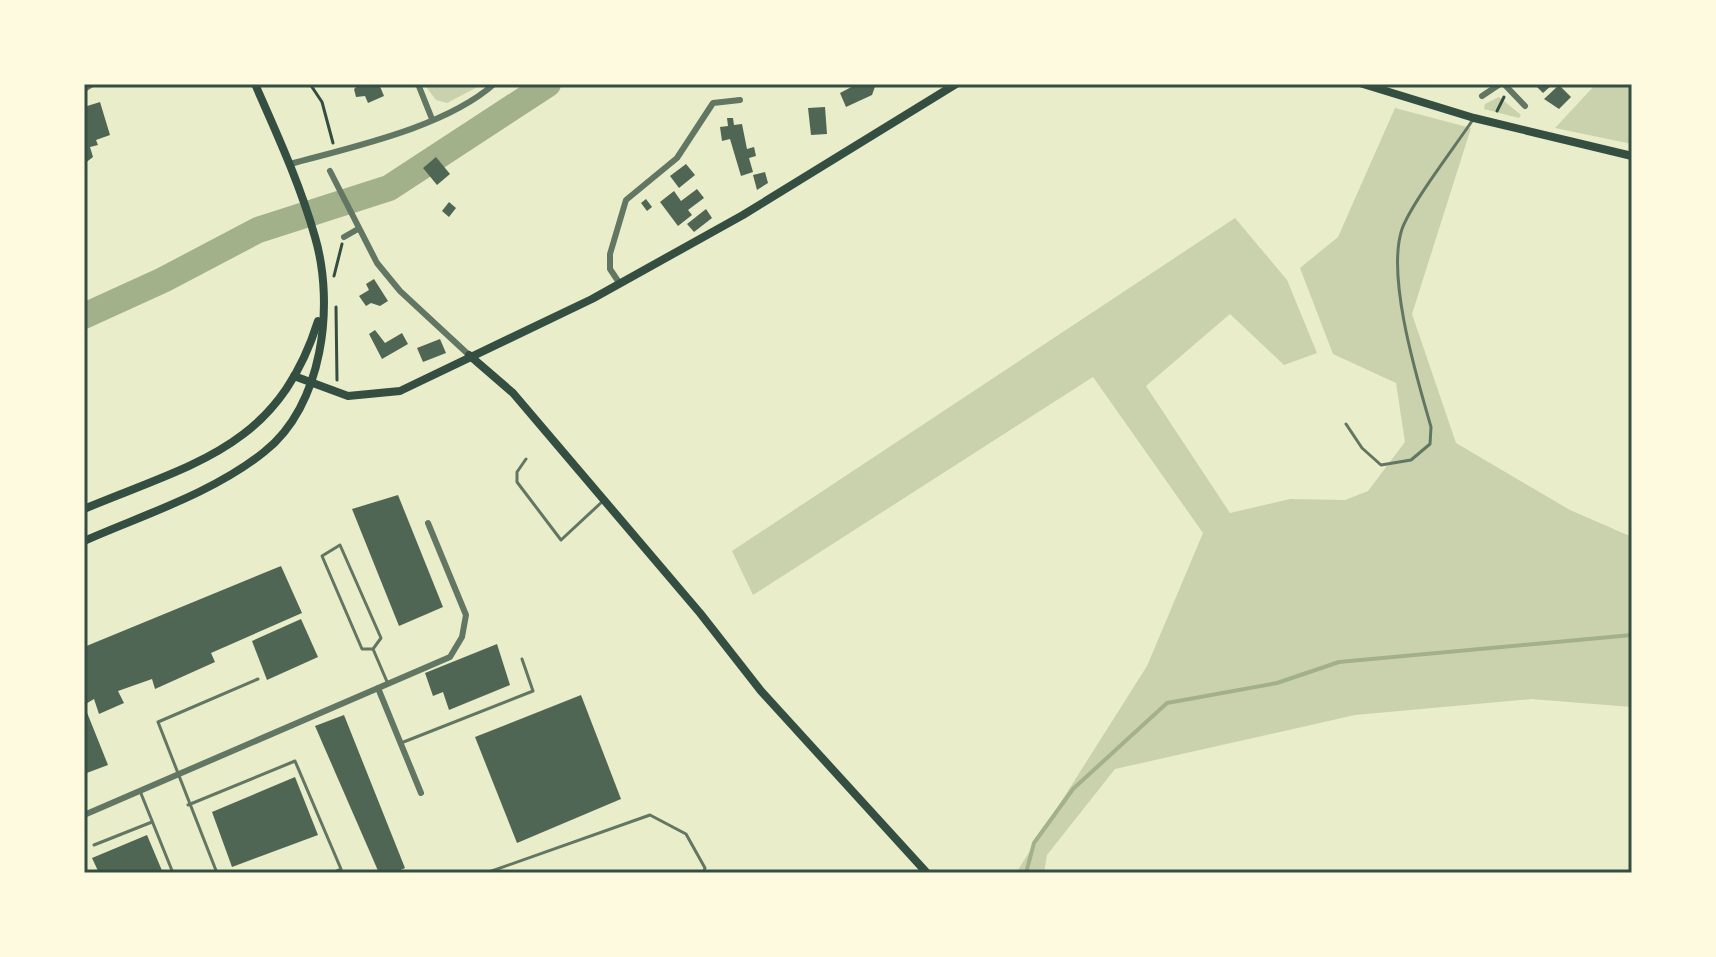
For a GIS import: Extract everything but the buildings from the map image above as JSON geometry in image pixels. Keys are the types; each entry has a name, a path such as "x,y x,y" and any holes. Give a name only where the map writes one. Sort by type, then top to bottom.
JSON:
{"main road":[{"path":"84,541 241,469 267,451 291,423 311,385 322,306 316,239 290,164 255,84"},
{"path":"294,376 336,392 370,395 400,391 620,284 743,215 956,84"},
{"path":"1363,84 1474,118 1632,156"},
{"path":"84,509 207,457 251,432 271,410 294,376 312,339 322,306"},
{"path":"469,355 513,393 700,613 761,691 927,873"}],"street":[{"path":"418,84 432,119"},
{"path":"290,164 432,119 494,84"},
{"path":"1482,96 1503,84 1525,106"},
{"path":"620,284 610,269 610,254 626,200 677,158 713,103 740,100"},
{"path":"330,171 377,263 400,291 469,355"},
{"path":"344,237 358,229"},
{"path":"84,815 450,657 462,637 466,615 428,523"},
{"path":"378,688 421,793"}],"lane":[{"path":"84,91 95,84"},
{"path":"1346,424 1362,448 1381,465 1411,460 1430,444 1431,427 1398,283 1397,248 1403,226 1474,118"},
{"path":"526,459 517,472 517,482 561,540 604,500"},
{"path":"340,545 381,638 373,649 362,649 322,556 340,545"},
{"path":"373,649 388,684"},
{"path":"401,743 533,691 522,659"},
{"path":"217,873 176,776 158,722 258,679"},
{"path":"188,805 295,761 341,869 332,873"},
{"path":"140,791 173,873"},
{"path":"486,873 650,815 686,834 705,868 703,873"},
{"path":"94,845 152,822"}],"path":[{"path":"310,84 322,102 336,151"},
{"path":"1494,123 1504,99 1503,84"},
{"path":"335,289 334,275 344,237"},
{"path":"335,303 336,392"}],"green space":[{"path":"424,84 483,84 447,103 436,100"},
{"path":"1596,84 1632,84 1632,144 1555,128"},
{"path":"1499,97 1521,115 1519,118 1484,109 1485,104"},
{"path":"1395,108 1471,128 1412,314 1456,443 1570,510 1632,537 1632,707 1531,699 1355,715 1115,769 1047,855 1044,873 1016,873 1147,666 1203,533 1093,377 753,595 732,551 1235,218 1287,280 1317,353 1284,365 1230,314 1146,386 1230,513 1290,499 1345,500 1368,491 1405,442 1396,383 1333,354 1300,268 1338,237"}],"waterway":[{"path":"84,316 163,280 258,230 389,188 548,84"},
{"path":"1026,873 1034,843 1073,789 1167,703 1277,683 1339,662 1632,635"}]}
